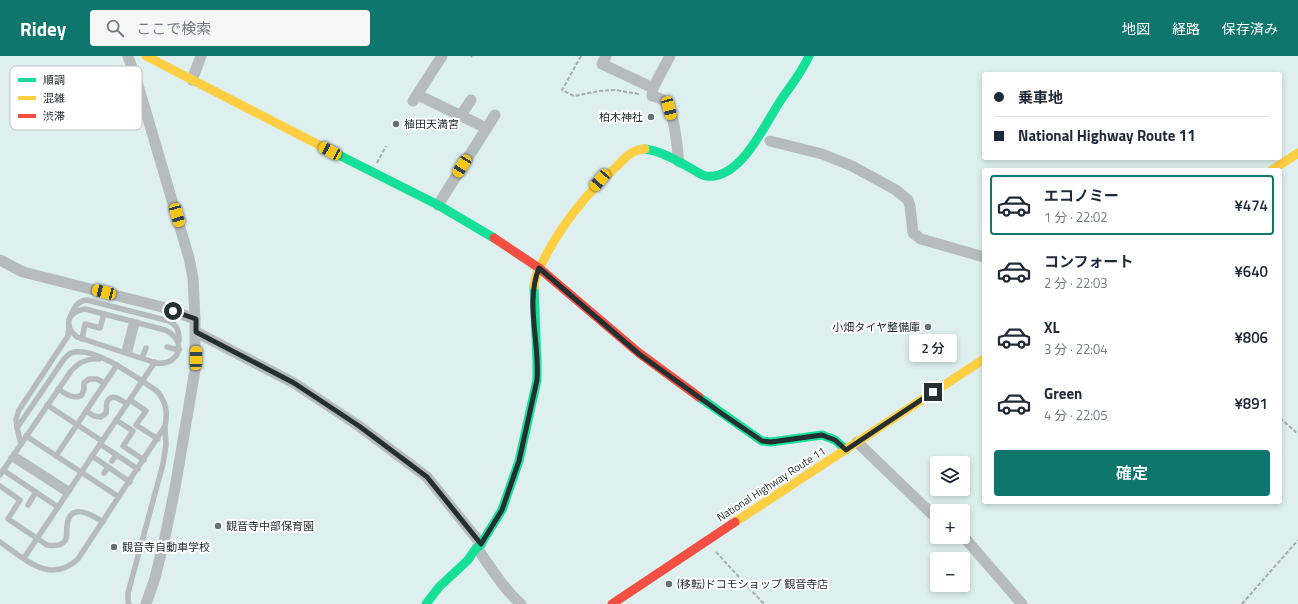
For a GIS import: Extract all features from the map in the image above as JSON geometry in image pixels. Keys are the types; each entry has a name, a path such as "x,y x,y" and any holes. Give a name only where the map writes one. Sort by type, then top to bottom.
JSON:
{"main road":[{"path":"146,56 372,173 438,205 482,230 539,268 639,354 762,441 771,442 822,435 835,440 846,450"},
{"path":"426,604 439,587 468,560 479,546 502,510 519,461 537,380 538,365 534,326 533,292 535,278 556,238 582,201 600,180 631,153 643,148 667,156 705,176 717,175 740,162 765,128 781,100 804,69 809,56"},
{"path":"1275,168 1298,153"},
{"name":"National Highway Route 11","path":"612,604 706,540 982,360"}],"street":[{"path":"128,56 131,66"},
{"path":"192,80 201,56"},
{"path":"442,56 415,98 461,115 486,128"},
{"path":"606,56 602,64 653,92 664,101 669,108 679,162"},
{"path":"653,92 670,56"},
{"path":"142,99 189,258 193,278 196,319 196,370 175,488 156,578 146,604"},
{"path":"461,115 471,100"},
{"path":"438,205 495,115"},
{"path":"770,141 822,154 852,166 885,184 908,200 913,233 922,239 982,256"},
{"path":"0,260 23,272 162,306 196,319"},
{"path":"196,332 294,383 365,431 427,477 479,546 499,579 512,596 521,604"},
{"path":"858,442 930,512"},
{"path":"970,544 1022,604"}],"lane":[{"path":"21,444 16,419 19,410 68,336 69,322 75,305 80,300 86,300 169,321 179,330 179,350 170,362 162,364 77,337 72,333 69,322 74,312 85,309 174,333 178,341 179,350"},
{"path":"82,339 86,324 100,328 104,314"},
{"path":"126,353 135,322"},
{"path":"167,347 179,350"},
{"path":"142,358 146,348"},
{"path":"0,542 38,568 61,570 71,566 78,559 158,439 165,426 167,418 166,407 163,398 157,391 117,365 83,352 71,353 64,358 17,428"},
{"path":"58,507 36,492 2,473 47,405 76,365 84,360 98,358 109,361"},
{"path":"24,558 155,362"},
{"path":"56,456 117,365"},
{"path":"58,389 68,396 76,398 82,395 84,383 89,379 97,379 104,384"},
{"path":"86,411 94,416 101,417 106,412 106,404 108,401 116,397 146,411 136,426 158,439"},
{"path":"47,405 101,442 116,455 138,469"},
{"path":"116,420 133,431 123,446 144,460"},
{"path":"129,604 128,593 142,546 149,513 163,464 166,445 165,426"},
{"path":"26,436 119,497"},
{"path":"112,461 116,455"},
{"path":"13,456 68,492"},
{"path":"92,456 130,482"},
{"path":"104,473 108,467"},
{"path":"0,486 20,500 8,519 47,545 54,546 65,541 68,520 72,514 80,512 89,513 102,522"},
{"path":"28,505 36,492"}],"path":[{"path":"581,56 562,90 574,96 599,91 615,90 653,92"},
{"path":"372,173 386,146"},
{"path":"1282,420 1298,434"},
{"path":"706,540 763,603 762,604"},
{"path":"1242,604 1298,540"}],"traffic: fast":[{"path":"645,149 669,157 706,176 719,175 730,169 741,160 751,148 800,73 809,56"},
{"path":"319,145 438,205 494,238"},
{"path":"426,604 439,587 468,560 481,544 502,510 519,461 537,380 534,286"},
{"path":"699,397 762,441 771,442 822,435 835,440 846,450"}],"traffic: slow":[{"path":"146,56 319,145"},
{"path":"534,286 537,275 552,244 577,208 596,186 626,157 640,149 645,149"},
{"path":"1275,168 1298,153"},
{"path":"735,522 982,360"}],"traffic: jam":[{"path":"494,238 539,268 639,353 699,397"},
{"path":"612,604 735,522"}],"place":[{"name":"柏木神社","path":"651,117"},
{"name":"植田天満宮","path":"396,124"},
{"name":"小畑タイヤ整備庫","path":"928,327"},
{"name":"観音寺中部保育園","path":"218,526"},
{"name":"観音寺自動車学校","path":"114,547"},
{"name":"(移転)ドコモショップ 観音寺店","path":"669,584"}],"route":[{"path":"173,311 196,319 196,332 294,383 359,426 427,477 481,544 502,510 519,461 537,380 538,370 533,292 535,278 539,268 639,354 762,441 771,442 822,435 835,440 846,450 933,392"}]}
